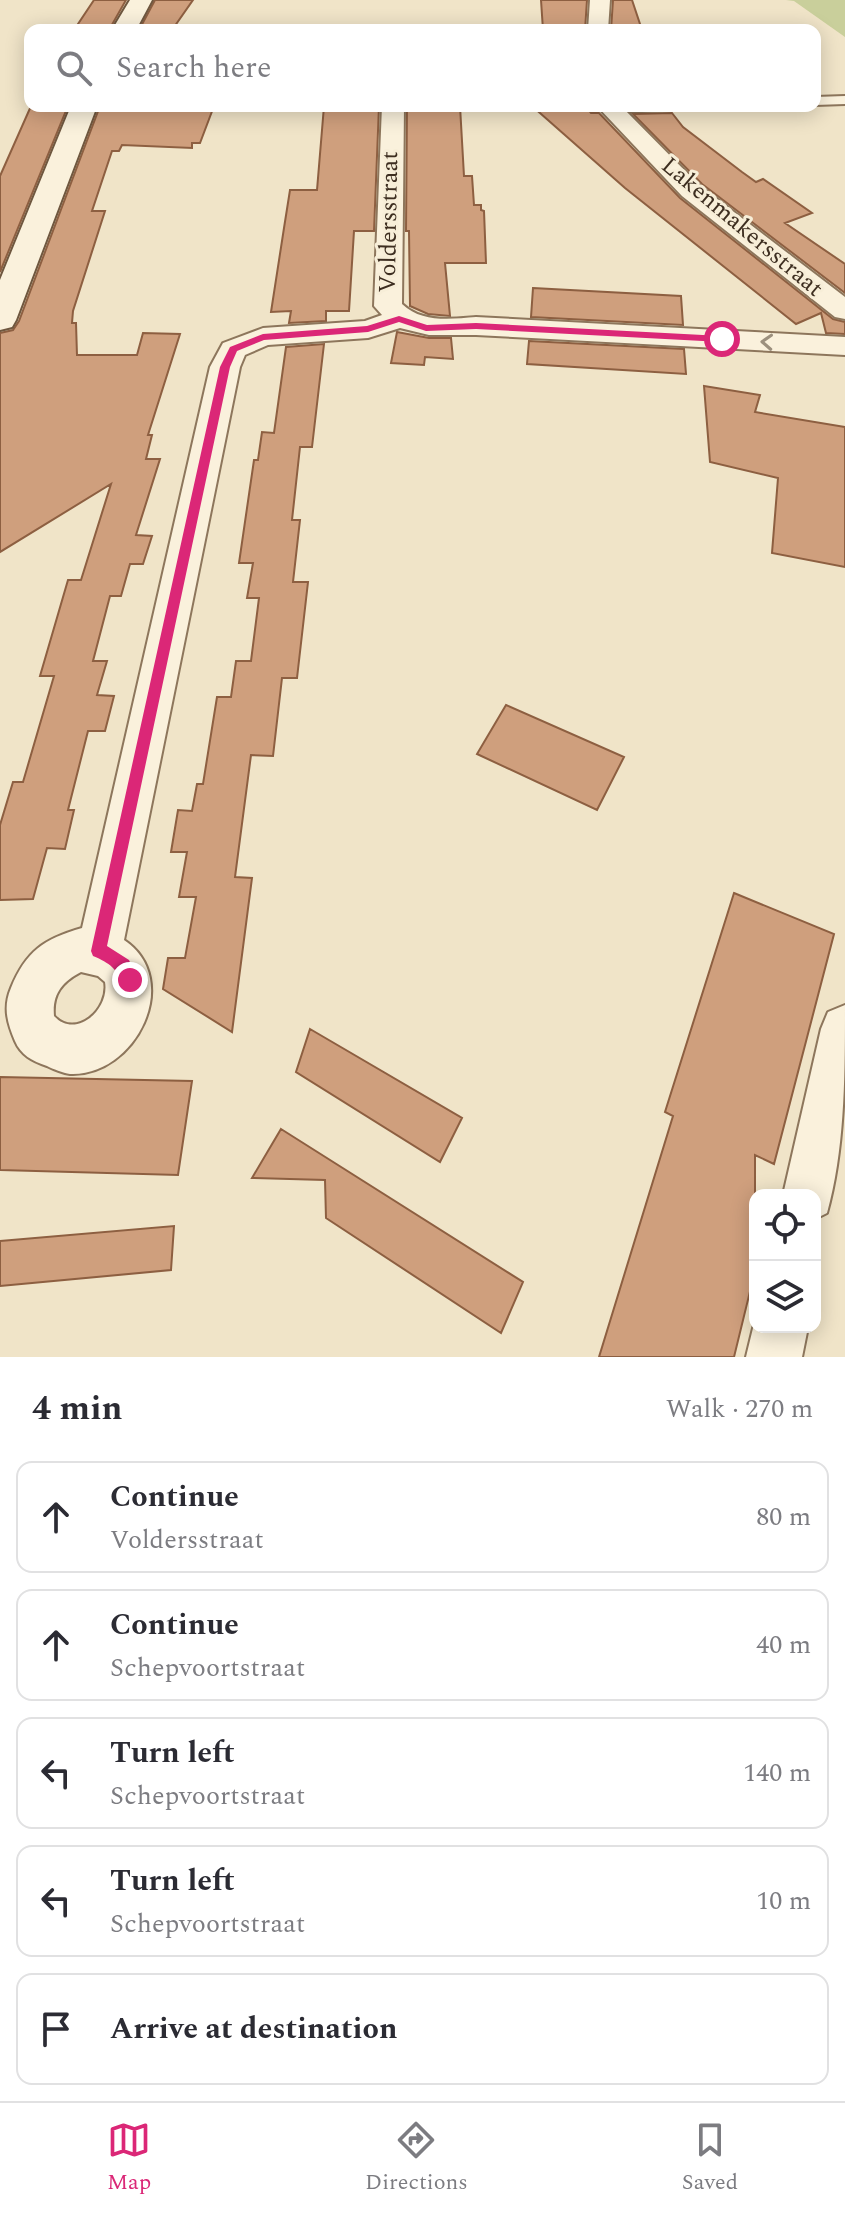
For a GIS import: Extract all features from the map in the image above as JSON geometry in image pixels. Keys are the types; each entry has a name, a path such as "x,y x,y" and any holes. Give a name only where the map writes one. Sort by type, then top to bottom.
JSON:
{"main road":[{"path":"127,24 141,0"},
{"path":"0,320 82,112"}],"street":[{"path":"598,24 600,0"},
{"name":"Voldersstraat","path":"393,112 388,306 399,319 426,328 476,326 845,346"},
{"name":"Lakenmakersstraat","path":"614,112 691,191 845,311"},
{"path":"99,951 225,367 233,349 263,337 368,329 399,319"},
{"path":"81,950 112,955 124,966 131,993 127,1010 117,1027 104,1039 68,1050 42,1040 15,995 55,962 81,950"},
{"path":"810,1189 845,1029"},
{"path":"774,1357 779,1333"}],"lane":[{"path":"821,101 845,100"}],"green space":[{"path":"786,0 845,0 845,37 794,1"}],"building":[{"path":"94,0 126,0 112,24 78,24"},
{"path":"155,0 193,0 176,24 142,24"},
{"path":"541,0 587,0 585,24 543,24"},
{"path":"613,0 632,0 640,24 611,24"},
{"path":"28,112 66,112 0,272 0,176"},
{"path":"98,112 212,112 200,143 192,143 192,148 122,145 119,151 112,151 92,211 105,211 73,311 77,355 137,355 143,333 180,334 148,435 152,435 146,459 160,459 136,535 152,536 143,564 130,564 121,596 110,596 93,661 107,661 97,695 114,696 105,731 88,731 68,810 74,810 65,849 47,848 33,899 0,900 0,825 13,782 23,782 54,676 40,676 68,580 81,580 111,484 0,552 0,333 13,330"},
{"path":"324,112 379,112 374,231 354,231 349,311 326,311 326,321 289,323 291,311 271,312 290,190 317,190"},
{"path":"407,112 460,112 464,176 472,176 474,205 481,205 484,211 486,263 445,263 450,316 428,314 410,306 409,231 406,231"},
{"path":"539,112 599,113 680,198 833,319 845,322 845,334 826,333 821,313 796,324 625,188"},
{"path":"672,113 683,127 756,182 763,179 812,213 785,223 845,264 845,293 702,184 633,114"},
{"path":"533,288 681,296 683,325 531,317"},
{"path":"397,332 429,338 451,338 453,359 425,357 424,365 391,363"},
{"path":"529,341 684,349 686,374 527,364"},
{"path":"324,344 312,447 300,447 292,520 300,520 293,582 308,582 297,678 282,678 273,756 251,755 235,877 252,878 232,1032 163,989 168,958 185,958 196,897 179,897 187,852 171,852 178,810 192,811 197,784 203,784 217,697 231,697 236,661 251,661 259,598 247,598 253,563 239,563 254,460 258,460 262,432 274,433 286,347"},
{"path":"704,386 760,395 755,412 845,427 845,567 772,553 778,478 710,462"},
{"path":"506,705 624,757 597,810 477,754"},
{"path":"734,893 834,934 774,1164 755,1155 755,1189 749,1189 749,1296 734,1357 599,1357 673,1116 665,1112"},
{"path":"310,1029 462,1118 440,1162 296,1072"},
{"path":"0,1077 192,1081 178,1175 0,1170"},
{"path":"281,1129 523,1282 501,1333 326,1218 325,1180 252,1178"},
{"path":"174,1226 171,1270 0,1286 0,1241"}],"route":[{"path":"130,980 124,966 112,955 99,951 225,367 233,349 263,337 368,329 399,319 426,328 476,326 722,339"}]}
